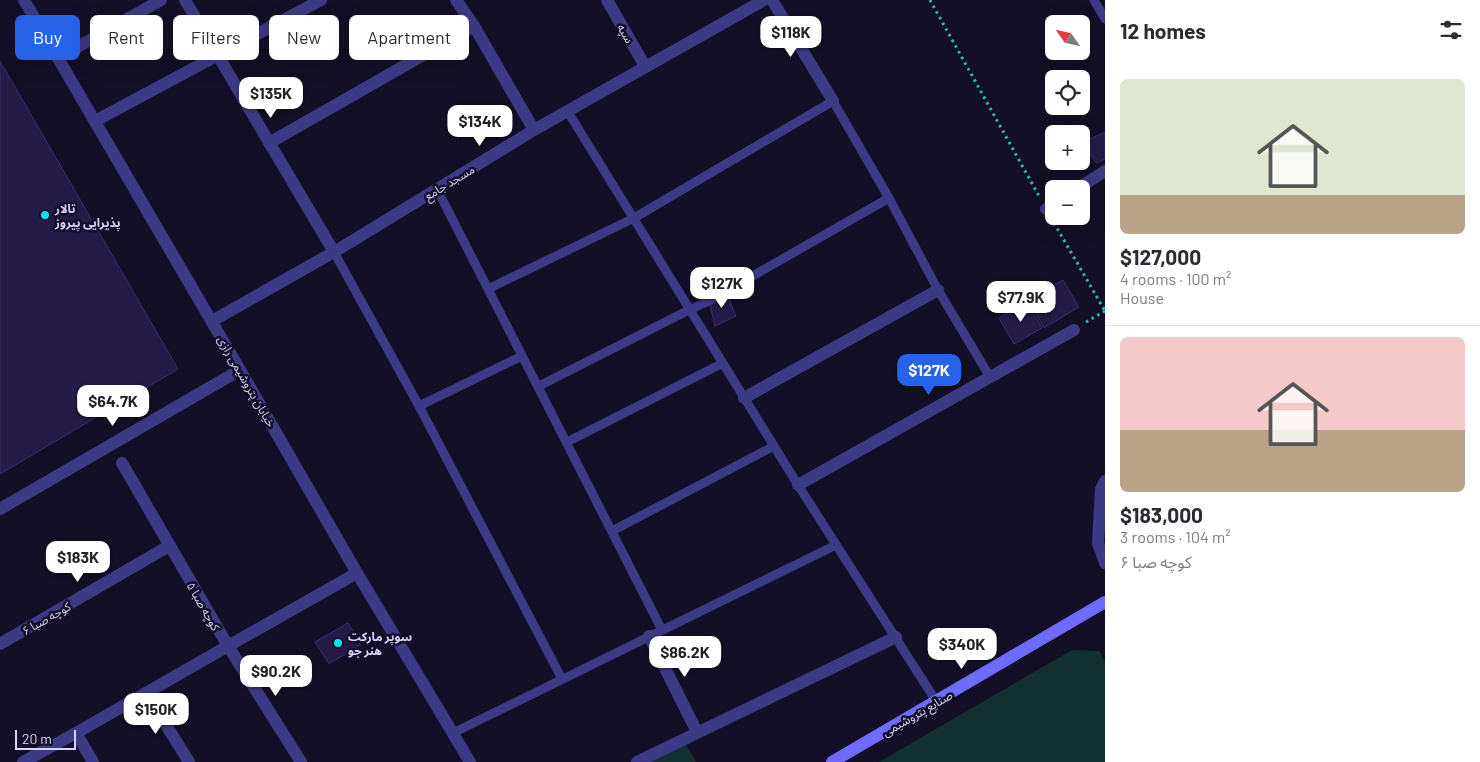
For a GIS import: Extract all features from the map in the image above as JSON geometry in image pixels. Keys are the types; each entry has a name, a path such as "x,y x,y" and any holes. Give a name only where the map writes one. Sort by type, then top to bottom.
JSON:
{"main road":[{"name":"صنایع پتروشیمی","path":"832,762 1105,602"}],"street":[{"name":"خیابان پتروشیمی رازی","path":"24,0 33,15"},
{"path":"80,46 161,0"},
{"path":"185,0 194,15"},
{"path":"259,33 321,0"},
{"path":"456,0 474,26 534,130"},
{"name":"سپه","path":"607,0 645,66"},
{"name":"مسجد جامع","path":"212,321 334,252 534,130 764,0"},
{"path":"772,0 833,101"},
{"path":"269,143 474,26"},
{"name":"خیابان پتروشیمی رازی","path":"59,60 358,574 470,762"},
{"path":"95,121 208,60"},
{"path":"220,60 334,252"},
{"path":"1090,180 1105,170"},
{"path":"744,398 938,290"},
{"path":"798,485 1074,330"},
{"path":"0,509 240,370"},
{"name":"کوچه صبا ۵","path":"122,463 228,646 301,762"},
{"path":"1105,481 1101,489 1098,543 1105,562"},
{"name":"کوچه صبا ۶","path":"0,644 169,546"},
{"path":"23,762 358,574"},
{"path":"649,636 697,732"},
{"path":"637,762 896,638"},
{"path":"147,694 189,762"},
{"path":"76,733 93,762"}],"lane":[{"path":"1094,0 1105,19"},
{"path":"488,289 634,218 833,101 889,198 938,290 990,377"},
{"path":"568,112 798,485 936,701"},
{"path":"437,189 662,630"},
{"path":"539,386 710,301 889,198"},
{"path":"334,252 419,406 562,679"},
{"path":"419,406 522,356"},
{"path":"566,442 723,363"},
{"path":"612,531 774,446"},
{"path":"453,732 836,545"}],"path":[{"path":"930,0 1045,197"},
{"path":"1060,225 1105,311"}],"green space":[{"path":"1072,650 1099,651 1105,662 1105,762 879,762"},
{"path":"683,739 696,762 643,762"}],"building":[{"name":"تالار پذیرایی پیروز","path":"0,61 178,369 0,474"},
{"path":"1105,132 1105,159 1096,163 1090,153 1090,139"},
{"path":"1063,280 1079,307 1044,328 1029,299"},
{"path":"726,292 736,316 715,326 709,301"},
{"path":"1027,301 1042,328 1014,344 999,318"},
{"name":"سوپر مارکت هنر جو","path":"348,623 361,644 329,664 315,642"}],"place":[{"name":"تالار پذیرایی پیروز","path":"45,215"},
{"name":"سوپر مارکت هنر جو","path":"338,643"}]}
